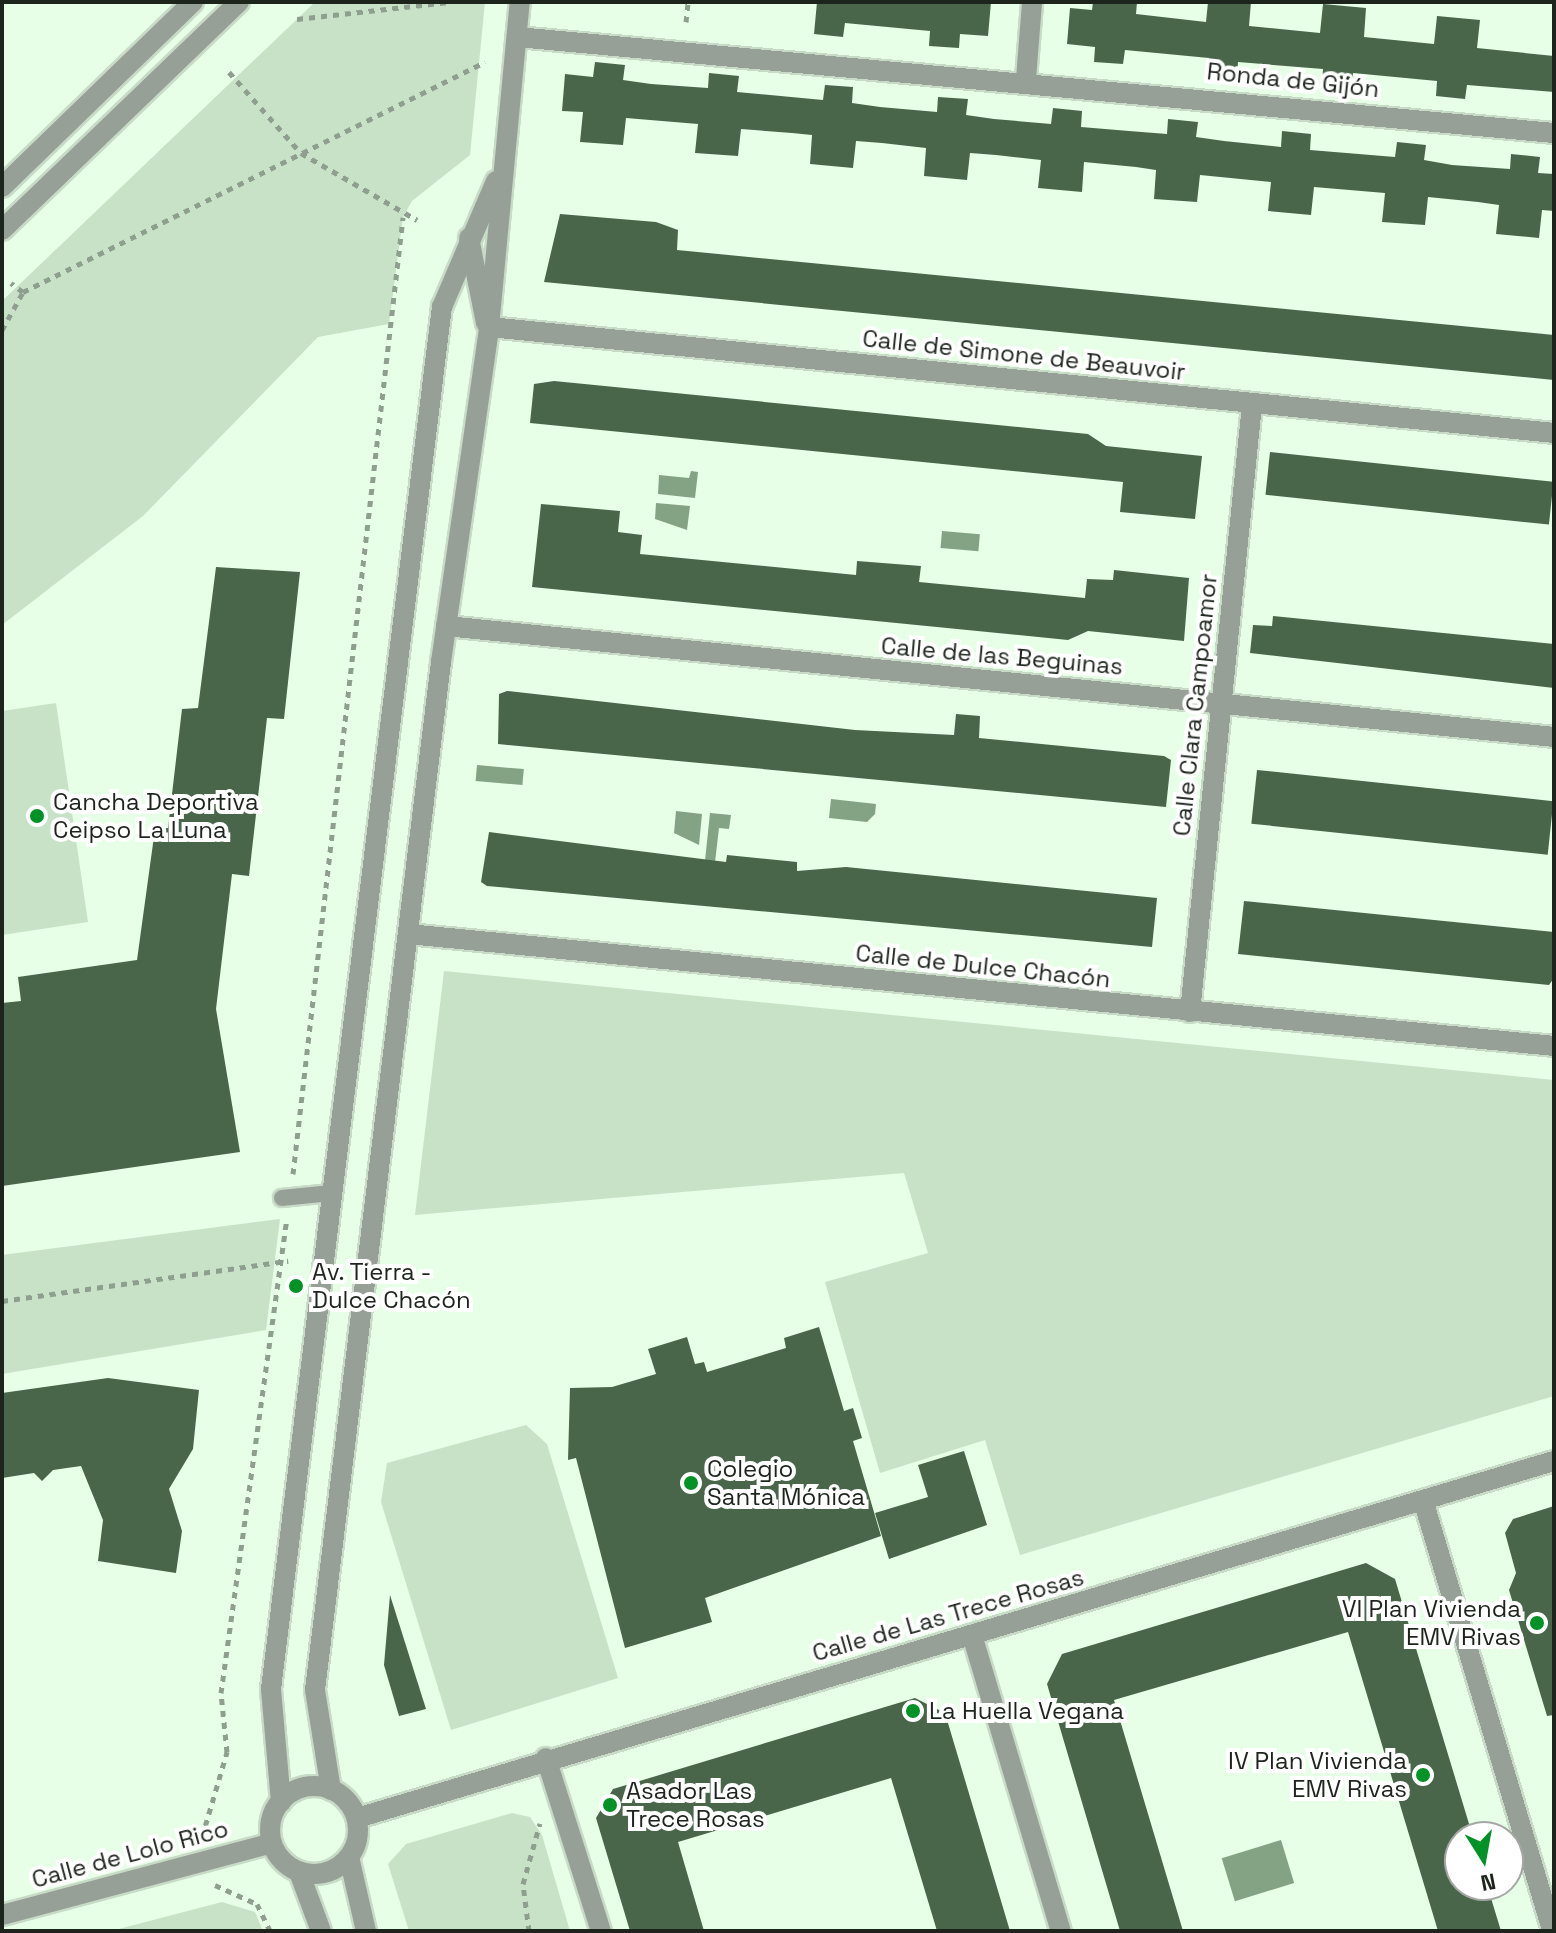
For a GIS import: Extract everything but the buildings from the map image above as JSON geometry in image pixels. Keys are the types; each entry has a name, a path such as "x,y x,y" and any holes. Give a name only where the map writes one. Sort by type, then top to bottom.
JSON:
{"street":[{"path":"2,187 193,2"},
{"path":"2,230 239,2"},
{"path":"366,1931 349,1857 357,1818 331,1790 315,1690 446,626 489,327 520,2"},
{"path":"1026,79 1032,2"},
{"name":"Ronda de Gijón","path":"517,37 1026,79 1554,133"},
{"path":"321,1931 299,1872 272,1843 281,1802 271,1689 442,307 469,238 504,163"},
{"path":"469,238 479,315 489,327"},
{"name":"Calle de Simone de Beauvoir","path":"489,327 1554,433"},
{"name":"Calle Clara Campoamor","path":"1190,1012 1252,405"},
{"name":"Calle de las Beguinas","path":"446,626 1554,737"},
{"name":"Calle de Dulce Chacón","path":"408,934 1554,1046"},
{"name":"Calle de Las Trece Rosas","path":"357,1818 546,1758 972,1635 1554,1461"},
{"path":"1423,1500 1552,1931"},
{"path":"972,1635 1061,1931"},
{"path":"546,1758 601,1931"},
{"path":"281,1802 304,1787 331,1790"},
{"name":"Calle de Lolo Rico","path":"2,1915 272,1843"},
{"path":"299,1872 327,1872 349,1857"}],"lane":[{"path":"286,1198 331,1193"}],"path":[{"path":"297,19 449,2"},
{"path":"686,22 688,2"},
{"path":"2,330 23,292 485,62"},
{"path":"229,72 301,153 403,217 417,220"},
{"path":"203,1843 227,1752 221,1693 285,1262 286,1198 403,217"},
{"path":"11,283 23,292"},
{"path":"2,1301 285,1262"},
{"path":"529,1931 523,1884 541,1818"},
{"path":"211,1876 220,1889 257,1904 270,1931"}],"shaded area":[{"path":"315,2 485,2 470,155 412,201 403,217 389,324 318,337 143,516 2,625 2,301"},
{"path":"691,471 698,472 695,498 658,494 659,475 689,478"},
{"path":"656,503 690,506 687,530 655,519"},
{"path":"942,531 980,534 978,551 941,548"},
{"name":"Cancha Deportiva Ceipso La Luna","path":"56,703 88,922 2,935 2,711"},
{"path":"477,765 524,769 522,785 476,781"},
{"path":"831,799 876,804 875,814 867,822 829,818"},
{"path":"676,811 702,814 699,845 674,833"},
{"path":"710,813 731,815 729,829 719,828 714,871 704,870"},
{"path":"444,971 1554,1080 1554,1396 1020,1555 985,1440 880,1473 825,1282 928,1253 904,1173 415,1215"},
{"path":"280,1219 266,1330 2,1374 2,1255"},
{"path":"526,1425 547,1444 618,1678 451,1730 381,1502 387,1463"},
{"path":"512,1813 530,1817 542,1835 570,1931 409,1931 388,1864 406,1844"},
{"path":"1281,1840 1294,1883 1235,1901 1222,1858"},
{"path":"222,1902 255,1912 263,1931 111,1931"}],"place":[{"name":"Cancha Deportiva Ceipso La Luna","path":"37,816"},
{"name":"Av. Tierra - Dulce Chacón","path":"296,1286"},
{"name":"Colegio Santa Mónica","path":"691,1483"},
{"name":"VI Plan Vivienda EMV Rivas","path":"1537,1623"},
{"name":"La Huella Vegana","path":"913,1711"},
{"name":"IV Plan Vivienda EMV Rivas","path":"1423,1775"},
{"name":"Asador Las Trece Rosas","path":"610,1805"}]}
